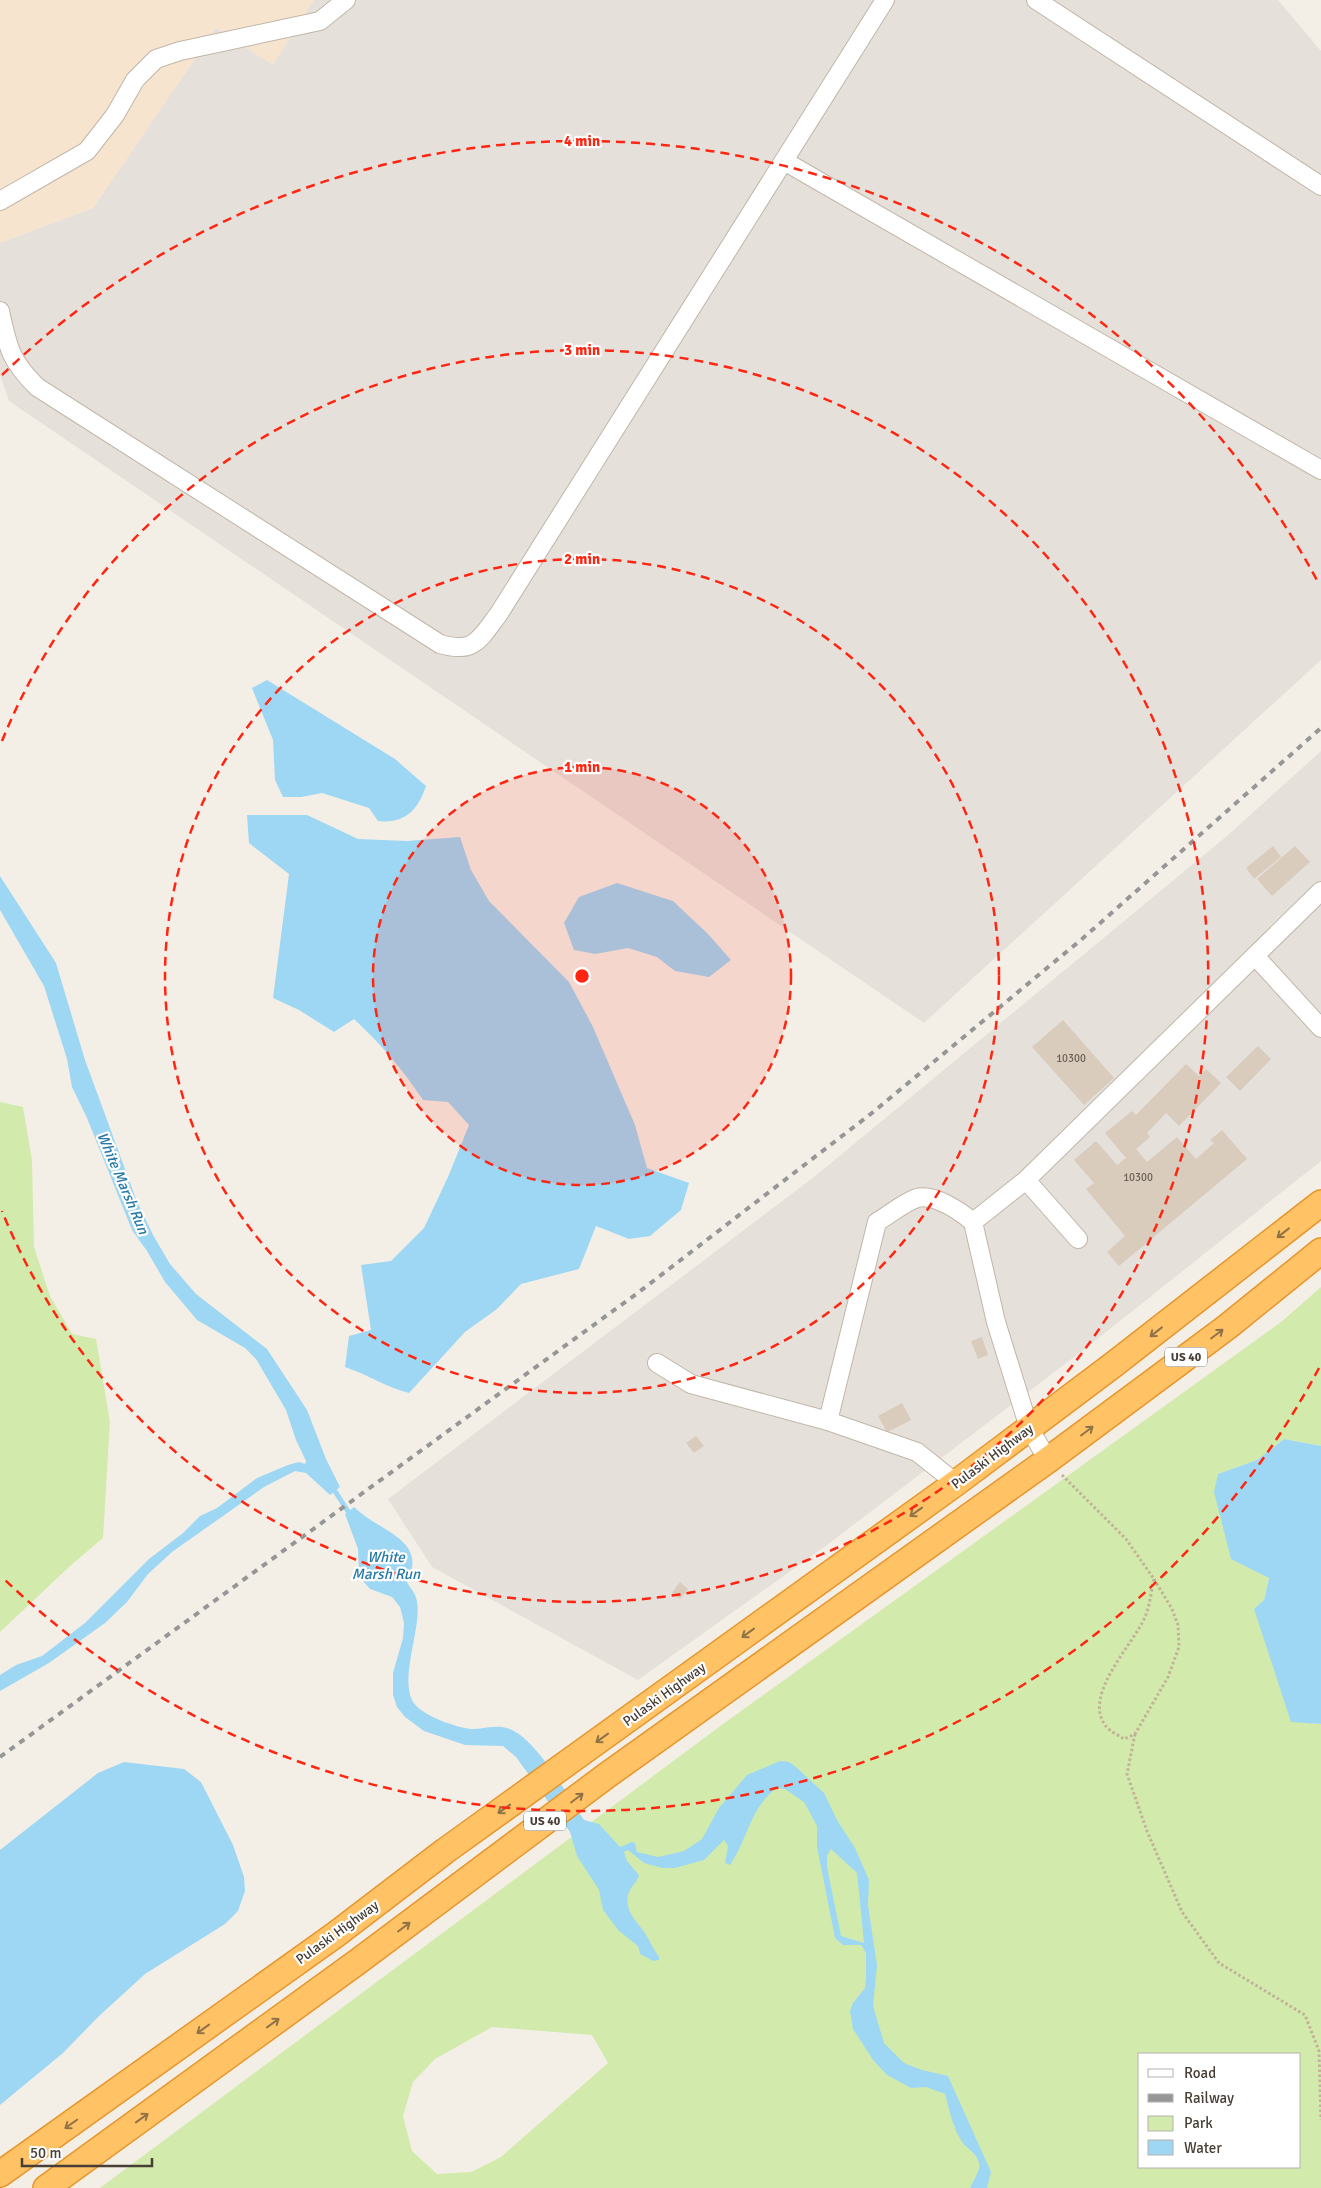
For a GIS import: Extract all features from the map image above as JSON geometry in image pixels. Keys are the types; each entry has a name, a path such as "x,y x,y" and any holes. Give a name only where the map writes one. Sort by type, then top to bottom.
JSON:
{"highway":[{"name":"Pulaski Highway","path":"0,2174 335,1935 460,1840 956,1483 1321,1203"},
{"name":"US 40","path":"46,2188 360,1960 606,1776 1048,1460 1226,1327 1321,1251"}],"lane":[{"path":"0,201 87,151 115,115 135,80 156,59 180,51 320,20 346,0"},
{"path":"0,311 11,357 21,371 37,387 440,644 455,648 467,648 478,642 498,615 885,0"},
{"path":"1036,0 1321,186"},
{"path":"784,161 1321,470"},
{"path":"973,1222 1026,1180 1321,891"},
{"path":"1255,956 1321,1028"},
{"path":"1026,1180 1078,1239"},
{"path":"828,1421 877,1222 918,1198 947,1204 973,1222 996,1322 1029,1428 1048,1460"},
{"path":"657,1363 690,1384 828,1421 917,1452 956,1483"}],"path":[{"path":"1048,1460 1126,1539 1172,1609 1178,1624 1179,1647 1168,1677 1135,1734 1127,1774 1147,1831 1182,1912 1219,1963 1305,2015 1319,2051 1321,2120"},
{"path":"1135,1734 1124,1738 1106,1727 1101,1718 1100,1703 1104,1684 1146,1616 1154,1579"}],"shaded area":[{"path":"0,0 314,0 273,65 216,28 93,208 0,243"},
{"path":"314,0 1278,0 1321,51 1321,660 924,1023 9,401 0,375 0,243 93,208 216,28 273,65"},
{"path":"1321,751 1321,1161 1086,1348 827,1545 638,1680 432,1567 388,1499 814,1177 1227,836"}],"green space":[{"path":"0,1102 23,1107 32,1160 34,1247 50,1296 72,1334 96,1339 110,1422 103,1538 70,1566 0,1632"},
{"path":"1321,1287 1321,1446 1284,1439 1257,1460 1218,1474 1269,1577 1264,1600 1291,1721 1321,1724 1321,2188 100,2188 723,1724 1281,1322","holes":["492,2027 592,2035 608,2063 501,2157 471,2172 437,2174 412,2151 403,2116 413,2082 435,2059"]}],"water":[{"path":"267,680 395,759 426,786 419,802 409,814 396,820 378,821 369,808 322,793 301,797 283,797 275,780 273,740 252,688"},
{"path":"247,815 307,815 358,839 407,841 460,837 471,870 489,901 569,982 593,1027 635,1125 647,1168 689,1183 681,1210 650,1236 629,1239 596,1226 579,1269 521,1284 497,1309 465,1332 409,1393 392,1388 345,1367 349,1336 371,1330 361,1265 391,1261 424,1228 448,1177 469,1125 448,1102 423,1100 391,1057 354,1019 334,1032 299,1010 273,998 289,874 249,843"},
{"name":"White Marsh Run","path":"0,876 56,963 85,1060 136,1199 153,1235 170,1264 196,1294 267,1349 307,1410 326,1459 340,1487 330,1495 306,1473 295,1471 264,1487 172,1552 148,1574 127,1602 105,1623 49,1663 0,1691 0,1675 16,1665 42,1656 85,1623 149,1559 183,1533 200,1516 217,1508 257,1478 288,1465 299,1462 305,1464 306,1461 296,1440 286,1410 256,1359 245,1348 197,1320 165,1282 132,1230 87,1118 72,1087 67,1059 44,986 0,910"},
{"path":"617,883 673,901 708,934 731,960 709,977 675,971 657,957 628,948 595,954 574,950 564,923 579,897"},
{"path":"1284,1439 1321,1446 1321,1724 1291,1722 1254,1609 1264,1600 1269,1578 1231,1559 1214,1492 1218,1474 1257,1460"},
{"name":"White Marsh Run","path":"354,1507 364,1516 398,1538 412,1556 412,1567 407,1582 415,1595 417,1618 410,1661 409,1688 412,1700 416,1706 430,1716 457,1726 472,1729 501,1727 510,1729 520,1735 541,1756 584,1820 599,1824 620,1847 632,1842 635,1843 637,1852 658,1857 684,1851 702,1839 719,1808 747,1775 780,1761 789,1762 796,1767 824,1793 837,1820 855,1848 869,1880 868,1905 877,1965 873,2006 884,2043 904,2063 922,2070 948,2076 991,2172 987,2188 970,2188 978,2172 979,2163 972,2151 964,2145 956,2131 945,2094 926,2087 911,2088 887,2075 873,2060 853,2029 850,2011 853,2003 865,1988 866,1953 861,1945 843,1945 835,1938 817,1847 817,1826 804,1802 785,1789 777,1788 761,1804 730,1865 725,1863 728,1846 724,1840 704,1860 675,1868 662,1868 644,1863 628,1850 624,1852 627,1861 639,1875 629,1892 628,1906 659,1960 653,1961 640,1954 638,1946 619,1931 603,1910 599,1890 577,1856 570,1832 516,1757 503,1746 465,1745 424,1731 405,1717 397,1707 393,1695 393,1673 403,1638 404,1623 400,1607 392,1597 370,1589 363,1581 359,1571 358,1549 345,1514","holes":["831,1849 857,1873 864,1943 841,1936 827,1867 827,1856"]},
{"path":"124,1762 184,1769 201,1782 233,1845 244,1877 245,1891 238,1911 225,1924 145,1974 98,2017 63,2053 0,2105 0,1850 98,1773"}],"building":[{"path":"1273,846 1281,857 1254,879 1246,868"},
{"path":"1295,846 1310,862 1272,896 1257,879"},
{"path":"1063,1020 1114,1078 1084,1105 1032,1047"},
{"path":"1258,1046 1271,1059 1240,1091 1226,1077"},
{"path":"1186,1064 1199,1076 1206,1069 1221,1083 1179,1126 1166,1113 1147,1133 1150,1137 1136,1149 1147,1162 1177,1137 1196,1159 1214,1143 1210,1140 1222,1130 1247,1159 1119,1266 1107,1252 1125,1236 1086,1189 1094,1183 1074,1160 1096,1141 1117,1165 1126,1158 1105,1133 1132,1111 1136,1115"},
{"path":"982,1337 988,1355 978,1359 971,1341"},
{"path":"902,1403 911,1420 887,1432 878,1416"},
{"path":"696,1436 704,1446 694,1453 686,1443"},
{"path":"680,1582 688,1589 680,1599 672,1593"}],"waterway":[{"name":"White Marsh Run","path":"331,1485 351,1516"}],"railway":[{"path":"0,1757 639,1292 872,1113 1082,939 1321,728"}]}
